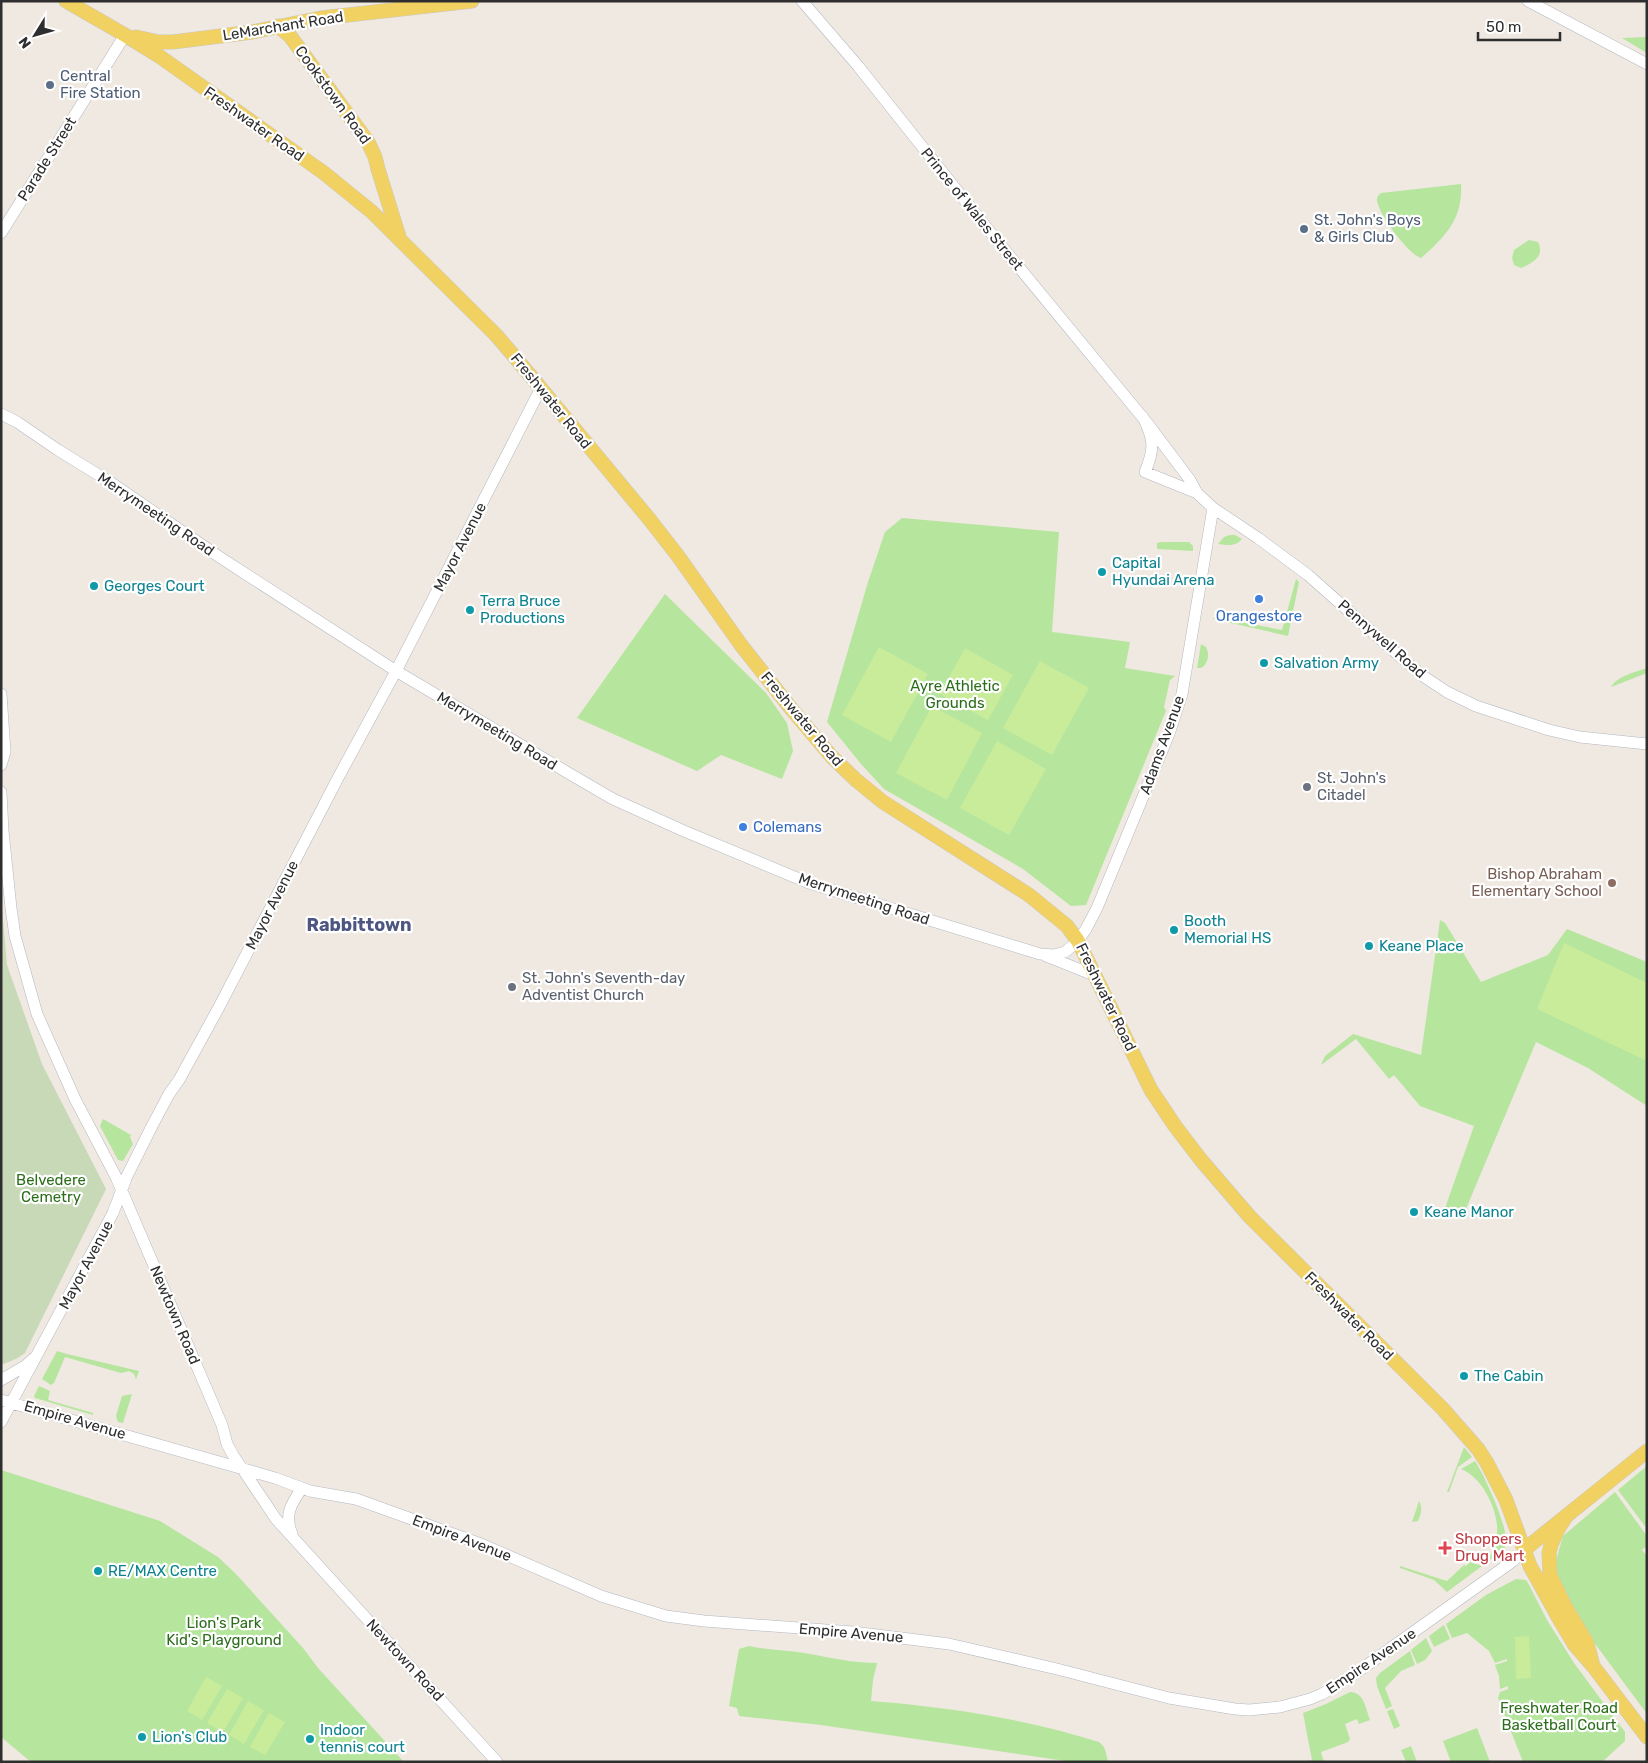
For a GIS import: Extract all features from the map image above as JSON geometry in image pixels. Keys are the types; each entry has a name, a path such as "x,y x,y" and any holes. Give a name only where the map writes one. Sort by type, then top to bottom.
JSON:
{"main road":[{"name":"Freshwater Road","path":"66,1 159,56 324,173 360,201 496,335 650,520 741,644 793,711 832,756 856,780 883,802 1029,895 1067,926 1078,940 1151,1090 1186,1142 1250,1217 1442,1408 1487,1463 1496,1478 1537,1580 1561,1622 1574,1644 1647,1737"},
{"name":"LeMarchant Road","path":"125,35 159,42 173,42 252,32 321,18 472,1"},
{"name":"Cookstown Road","path":"278,26 290,36 368,142 375,157 387,199"},
{"name":"Freshwater Road","path":"387,199 400,240"},
{"name":"Empire Avenue","path":"1524,1550 1647,1452"},
{"path":"1567,1515 1551,1545 1549,1553 1550,1575 1565,1606 1587,1643 1593,1666"}],"street":[{"name":"Prince of Wales Street","path":"802,1 858,66 994,237 1142,417 1190,480 1197,493"},
{"path":"1528,1 1647,64"},
{"name":"Parade Street","path":"1,233 125,35"},
{"name":"Mayor Avenue","path":"1,1422 113,1213 121,1190 169,1094 179,1080 219,1007 338,776 396,671 541,388"},
{"name":"Merrymeeting Road","path":"1,414 17,422 110,482 221,558 396,671 577,779 649,815 809,883 1040,954 1096,976"},
{"name":"Prince of Wales Street","path":"1142,417 1151,433 1153,444 1153,450 1145,472"},
{"name":"Pennywell Road","path":"1145,472 1197,493 1214,508 1308,575 1423,676 1447,692 1476,706 1549,730 1580,736 1647,744"},
{"name":"Adams Avenue","path":"1078,940 1097,908 1176,715 1186,675 1204,558 1214,508"},
{"path":"1,694 5,752 1,765"},
{"name":"Newtown Road","path":"1,792 10,908 29,990 48,1042 121,1190 222,1425 227,1444 276,1519 497,1762"},
{"name":"Merrymeeting Road","path":"1040,954 1054,955 1065,952 1078,940"},
{"path":"1,1380 25,1366 40,1352"},
{"name":"Empire Avenue","path":"1,1400 241,1468 302,1488 363,1502 481,1544 601,1596 666,1616 704,1621 854,1632 949,1644 1169,1698 1215,1707 1248,1710 1294,1704 1322,1694 1343,1682 1513,1561 1524,1550"},
{"path":"294,1540 288,1524 288,1516 290,1508 302,1488"}],"green space":[{"path":"1646,37 1647,53 1622,38"},
{"path":"1461,184 1461,196 1456,217 1445,235 1421,258 1409,249 1394,232 1378,205 1377,198 1381,193"},
{"path":"1529,240 1538,242 1540,247 1539,255 1530,264 1521,268 1514,265 1512,258 1514,250"},
{"name":"Ayre Athletic Grounds","path":"902,518 1059,532 1052,632 1130,642 1125,668 1175,676 1170,680 1164,707 1166,711 1086,905 1071,906 1023,869 884,789 827,722 868,582 885,532"},
{"path":"1235,535 1242,539 1234,544 1218,544 1224,537"},
{"path":"1189,542 1193,546 1193,551 1157,549 1157,543"},
{"path":"1296,579 1299,582 1288,636 1213,619 1215,617 1282,630"},
{"path":"665,594 766,693 787,723 793,751 782,779 721,755 697,771 577,718"},
{"path":"1201,644 1206,647 1208,659 1201,668 1197,668"},
{"path":"879,647 928,674 891,742 842,715"},
{"path":"965,648 1013,675 988,720 940,694"},
{"path":"1040,661 1089,688 1052,755 1003,728"},
{"path":"1647,668 1647,673 1611,687 1622,677"},
{"path":"932,706 982,733 947,800 896,773"},
{"path":"997,741 1046,769 1009,835 960,808"},
{"name":"Belvedere Cemetry","path":"1,897 7,965 42,1064 106,1189 25,1353 1,1365"},
{"path":"1440,920 1445,923 1481,982 1548,955 1567,929 1647,962 1647,1106 1588,1068 1536,1042 1463,1216 1444,1211 1474,1126 1420,1106 1394,1075 1389,1079 1356,1039 1321,1065 1325,1056 1353,1034 1421,1055"},
{"path":"1564,943 1647,983 1647,1061 1537,1009"},
{"path":"103,1119 131,1135 133,1144 123,1161 118,1160 100,1126"},
{"path":"57,1351 139,1371 136,1379 134,1374 129,1371 121,1373 65,1357 54,1383 51,1385 42,1379"},
{"path":"39,1386 50,1391 48,1400 93,1413 93,1415 35,1398 34,1396"},
{"path":"132,1394 123,1423 118,1422 116,1416 122,1396"},
{"path":"1464,1447 1472,1457 1458,1467 1449,1492 1447,1492"},
{"path":"1475,1461 1490,1489 1500,1515 1506,1544 1502,1551 1447,1592 1434,1580 1400,1568 1400,1566 1447,1581 1464,1565 1466,1566 1470,1562 1479,1565 1483,1553 1491,1555 1496,1540 1496,1517 1490,1500 1481,1485 1475,1478 1461,1469"},
{"path":"1647,1466 1647,1529 1618,1490"},
{"name":"Lion's Park Kid's Playground","path":"1,1470 160,1521 218,1557 236,1574 404,1762 31,1762 1,1737"},
{"path":"1615,1492 1647,1536 1647,1546 1642,1550 1647,1556 1647,1714 1593,1641 1557,1577 1557,1557 1563,1536"},
{"path":"1419,1501 1420,1516 1418,1521 1412,1522"},
{"name":"Freshwater Road Basketball Court","path":"1516,1579 1526,1580 1547,1620 1574,1663 1625,1732 1625,1741 1602,1762 1523,1762 1498,1698 1500,1692 1508,1689 1508,1686 1500,1689 1499,1676 1495,1665 1507,1661 1507,1659 1495,1663 1489,1651 1467,1633 1452,1638 1446,1624 1486,1595"},
{"path":"1444,1625 1450,1639 1434,1647 1429,1636"},
{"path":"1529,1636 1531,1678 1516,1679 1515,1637"},
{"path":"1426,1638 1432,1651 1425,1660 1417,1664 1411,1650"},
{"path":"749,1646 849,1661 877,1663 871,1701 986,1715 1071,1734 1099,1742 1104,1748 1108,1762 1066,1761 821,1725 739,1716 737,1708 729,1706 739,1649"},
{"path":"1410,1651 1415,1665 1401,1671 1385,1688 1392,1706 1386,1709 1377,1686 1376,1678"},
{"path":"206,1677 222,1686 202,1720 187,1711"},
{"path":"227,1689 243,1698 223,1732 207,1723"},
{"path":"1350,1692 1355,1693 1361,1698 1366,1706 1370,1720 1359,1724 1357,1719 1345,1724 1350,1739 1348,1742 1321,1752 1324,1762 1301,1762 1312,1760 1303,1713"},
{"path":"248,1701 264,1710 244,1744 229,1735"},
{"path":"1393,1709 1400,1726 1394,1729 1387,1711"},
{"path":"269,1713 285,1722 265,1755 250,1747"},
{"path":"1477,1728 1490,1762 1451,1762 1443,1741"},
{"path":"1411,1746 1417,1762 1406,1762 1401,1750"}],"place":[{"name":"Central Fire Station","path":"50,85"},
{"name":"St. John's Boys & Girls Club","path":"1304,229"},
{"name":"Capital Hyundai Arena","path":"1102,572"},
{"name":"Georges Court","path":"94,586"},
{"name":"Orangestore","path":"1259,599"},
{"name":"Terra Bruce Productions","path":"470,610"},
{"name":"Salvation Army","path":"1264,663"},
{"name":"St. John's Citadel","path":"1307,787"},
{"name":"Colemans","path":"743,827"},
{"name":"Bishop Abraham Elementary School","path":"1612,883"},
{"name":"Booth Memorial HS","path":"1174,930"},
{"name":"Keane Place","path":"1369,946"},
{"name":"St. John's Seventh-day Adventist Church","path":"512,987"},
{"name":"Keane Manor","path":"1414,1212"},
{"name":"The Cabin","path":"1464,1376"},
{"name":"Shoppers Drug Mart","path":"1445,1548"},
{"name":"RE/MAX Centre","path":"98,1571"},
{"name":"Lion's Club","path":"142,1737"},
{"name":"Indoor tennis court","path":"310,1739"}],"district":[{"name":"Rabbittown","path":"359,925"}]}
